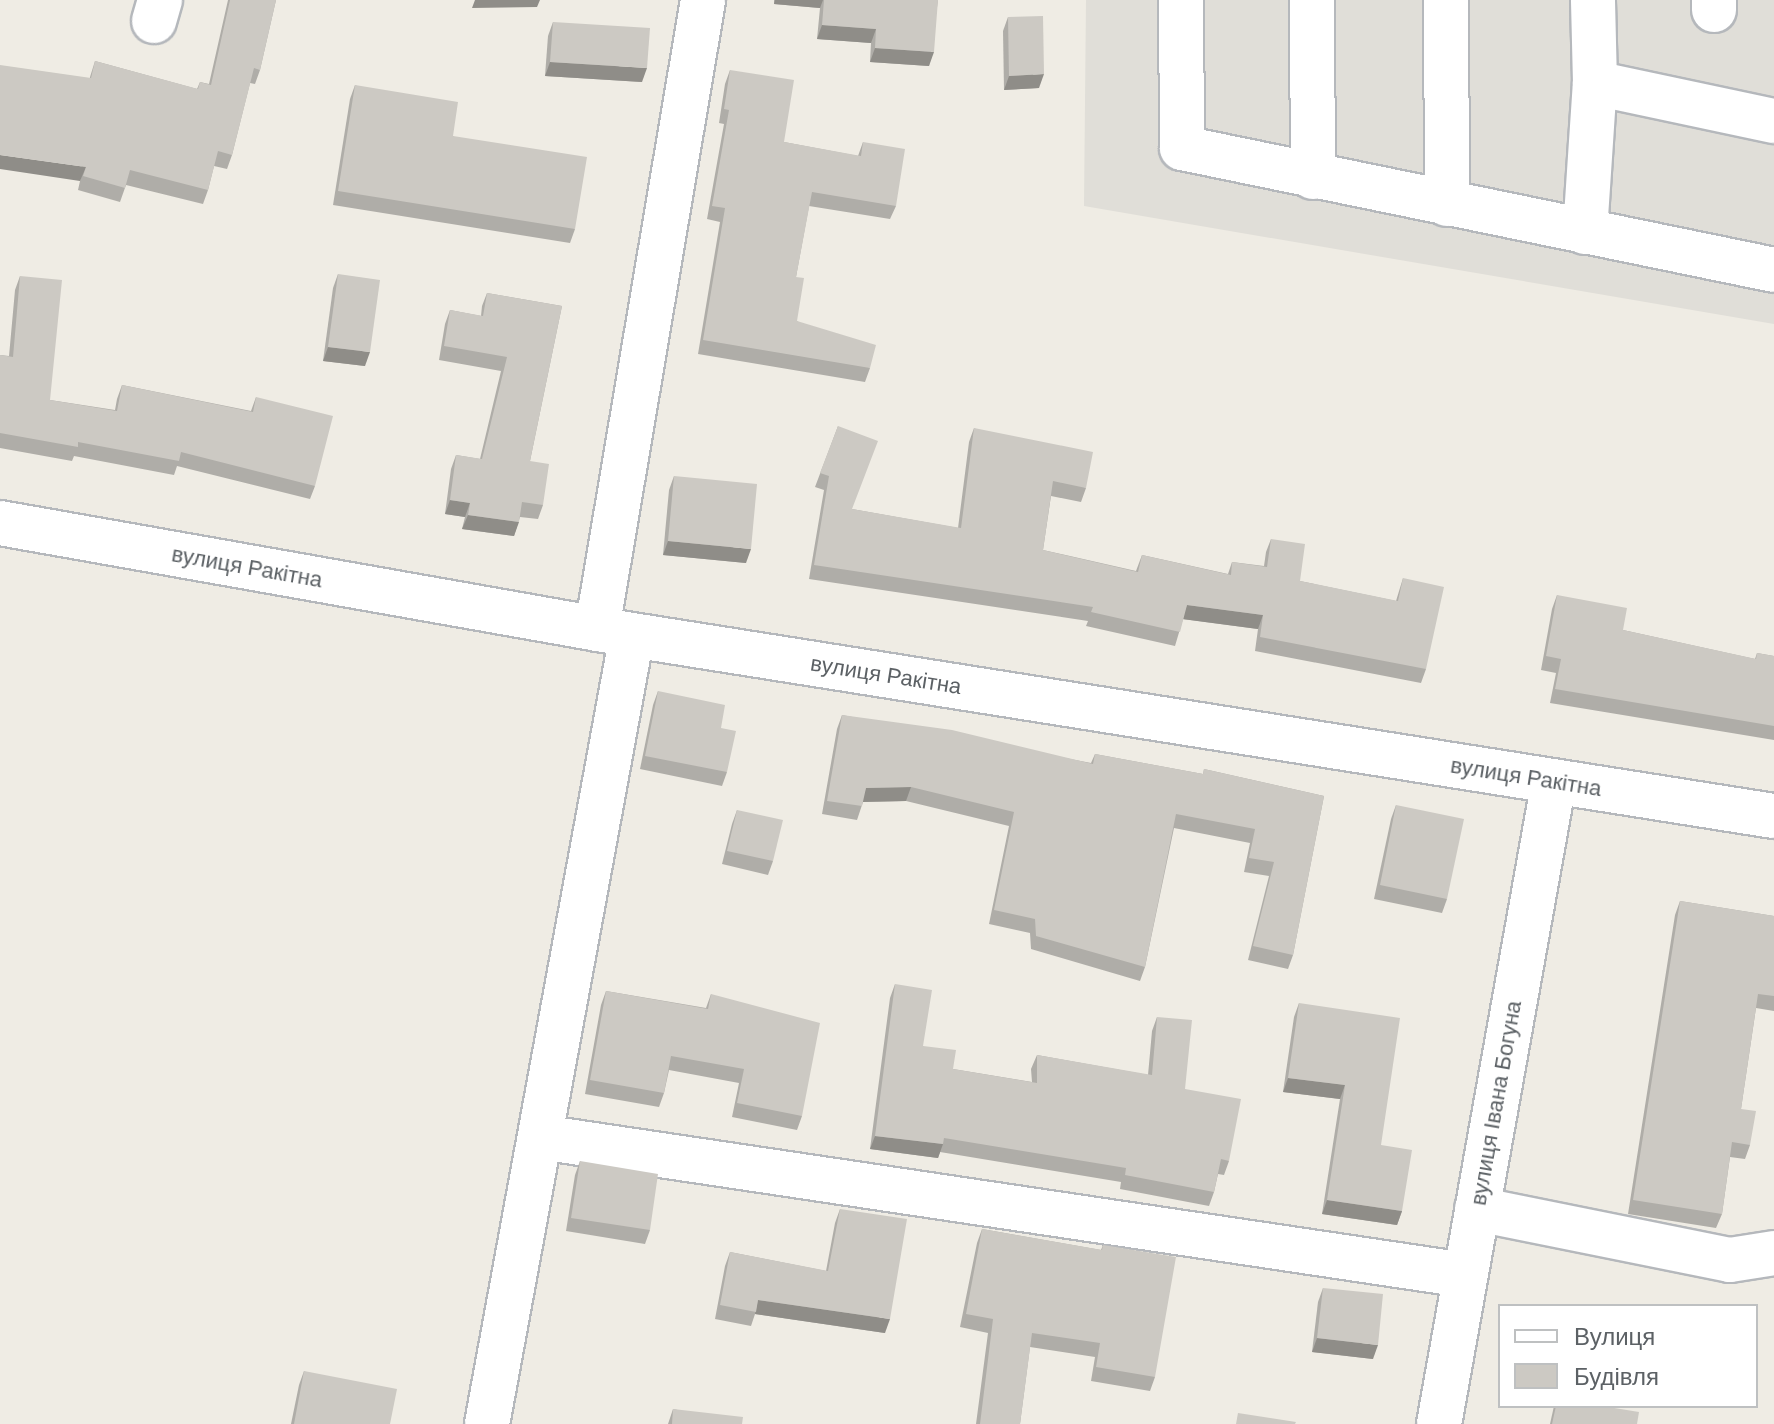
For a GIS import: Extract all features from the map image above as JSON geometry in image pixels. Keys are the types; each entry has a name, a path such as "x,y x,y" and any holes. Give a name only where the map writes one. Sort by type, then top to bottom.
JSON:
{"street":[{"path":"487,1424 540,1137 615,632 703,0"},
{"path":"1181,0 1182,148 1774,270"},
{"path":"1312,0 1313,177"},
{"path":"1446,0 1447,204"},
{"path":"1585,232 1595,83 1593,0"},
{"path":"1595,83 1774,121"},
{"name":"вулиця Ракітна","path":"0,523 615,632 1774,816"},
{"name":"вулиця Івана Богуна","path":"1439,1424 1554,781"},
{"path":"540,1137 1465,1275"},
{"path":"1477,1209 1730,1260 1774,1253"}],"shaded area":[{"path":"1086,0 1774,0 1774,324 1084,206"}],"building":[{"path":"230,0 276,0 260,70 254,68 232,155 218,151 208,190 130,170 125,188 83,176 86,167 0,155 0,65 91,78 95,61 198,89 200,82 211,85"},
{"path":"824,0 938,0 934,52 875,48 876,29 822,25"},
{"path":"1043,16 1044,74 1009,76 1008,17"},
{"path":"553,22 650,28 647,68 550,62"},
{"path":"730,70 794,80 784,142 861,156 863,142 905,149 896,206 812,192 796,277 804,278 797,321 876,345 870,368 703,340 725,208 712,206 729,110 724,109"},
{"path":"355,85 458,102 453,136 587,157 575,229 338,191"},
{"path":"338,274 380,280 370,352 328,347"},
{"path":"20,276 62,280 50,400 117,411 122,385 253,412 256,397 333,416 315,486 181,452 179,461 78,442 78,447 0,433 0,355 13,357"},
{"path":"487,293 562,306 530,461 549,464 543,505 522,502 519,522 468,515 470,503 450,500 456,455 482,459 507,357 444,346 450,310 483,316"},
{"path":"838,426 878,441 852,509 961,528 974,428 1093,452 1086,488 1053,481 1043,550 1138,572 1142,555 1231,575 1232,562 1267,567 1271,539 1305,544 1300,581 1398,601 1403,578 1444,587 1426,669 1260,637 1263,615 1187,605 1180,632 1091,612 1093,607 814,565 829,476 820,473"},
{"path":"674,476 757,484 751,549 668,541"},
{"path":"1557,595 1627,608 1623,630 1756,659 1757,653 1774,656 1774,726 1555,689 1561,659 1546,656"},
{"path":"658,691 725,705 721,728 736,731 727,772 645,756"},
{"path":"842,715 952,730 1093,764 1095,754 1203,774 1204,769 1324,796 1293,955 1253,946 1274,862 1249,858 1255,829 1176,814 1145,967 1036,936 1035,919 994,910 1014,812 911,787 866,788 862,806 827,801"},
{"path":"1396,805 1464,819 1447,899 1380,885"},
{"path":"737,810 783,820 773,861 727,851"},
{"path":"1680,901 1774,916 1774,996 1758,994 1741,1109 1756,1111 1750,1145 1732,1142 1722,1214 1633,1200"},
{"path":"895,984 932,990 923,1046 956,1050 953,1069 1037,1083 1037,1055 1152,1075 1157,1017 1192,1020 1185,1089 1241,1099 1229,1161 1221,1159 1214,1192 1125,1175 1126,1168 944,1138 943,1144 875,1136"},
{"path":"606,991 708,1009 711,994 820,1023 802,1116 737,1103 744,1069 671,1056 664,1093 590,1080"},
{"path":"1299,1003 1400,1018 1381,1145 1412,1150 1402,1211 1327,1200 1345,1085 1288,1078"},
{"path":"580,1161 658,1174 650,1230 571,1218"},
{"path":"840,1209 907,1219 890,1319 758,1300 756,1312 720,1305 730,1252 828,1271"},
{"path":"982,1229 1102,1250 1103,1245 1176,1257 1155,1377 1096,1367 1100,1343 1032,1333 1020,1424 980,1424 993,1319 966,1314"},
{"path":"1323,1288 1383,1294 1378,1345 1317,1338"},
{"path":"304,1371 397,1389 390,1424 294,1424"},
{"path":"1556,1408 1614,1408 1639,1412 1637,1424 1552,1424"},
{"path":"673,1409 743,1417 742,1424 672,1424"},
{"path":"1238,1413 1296,1422 1236,1424"}]}
